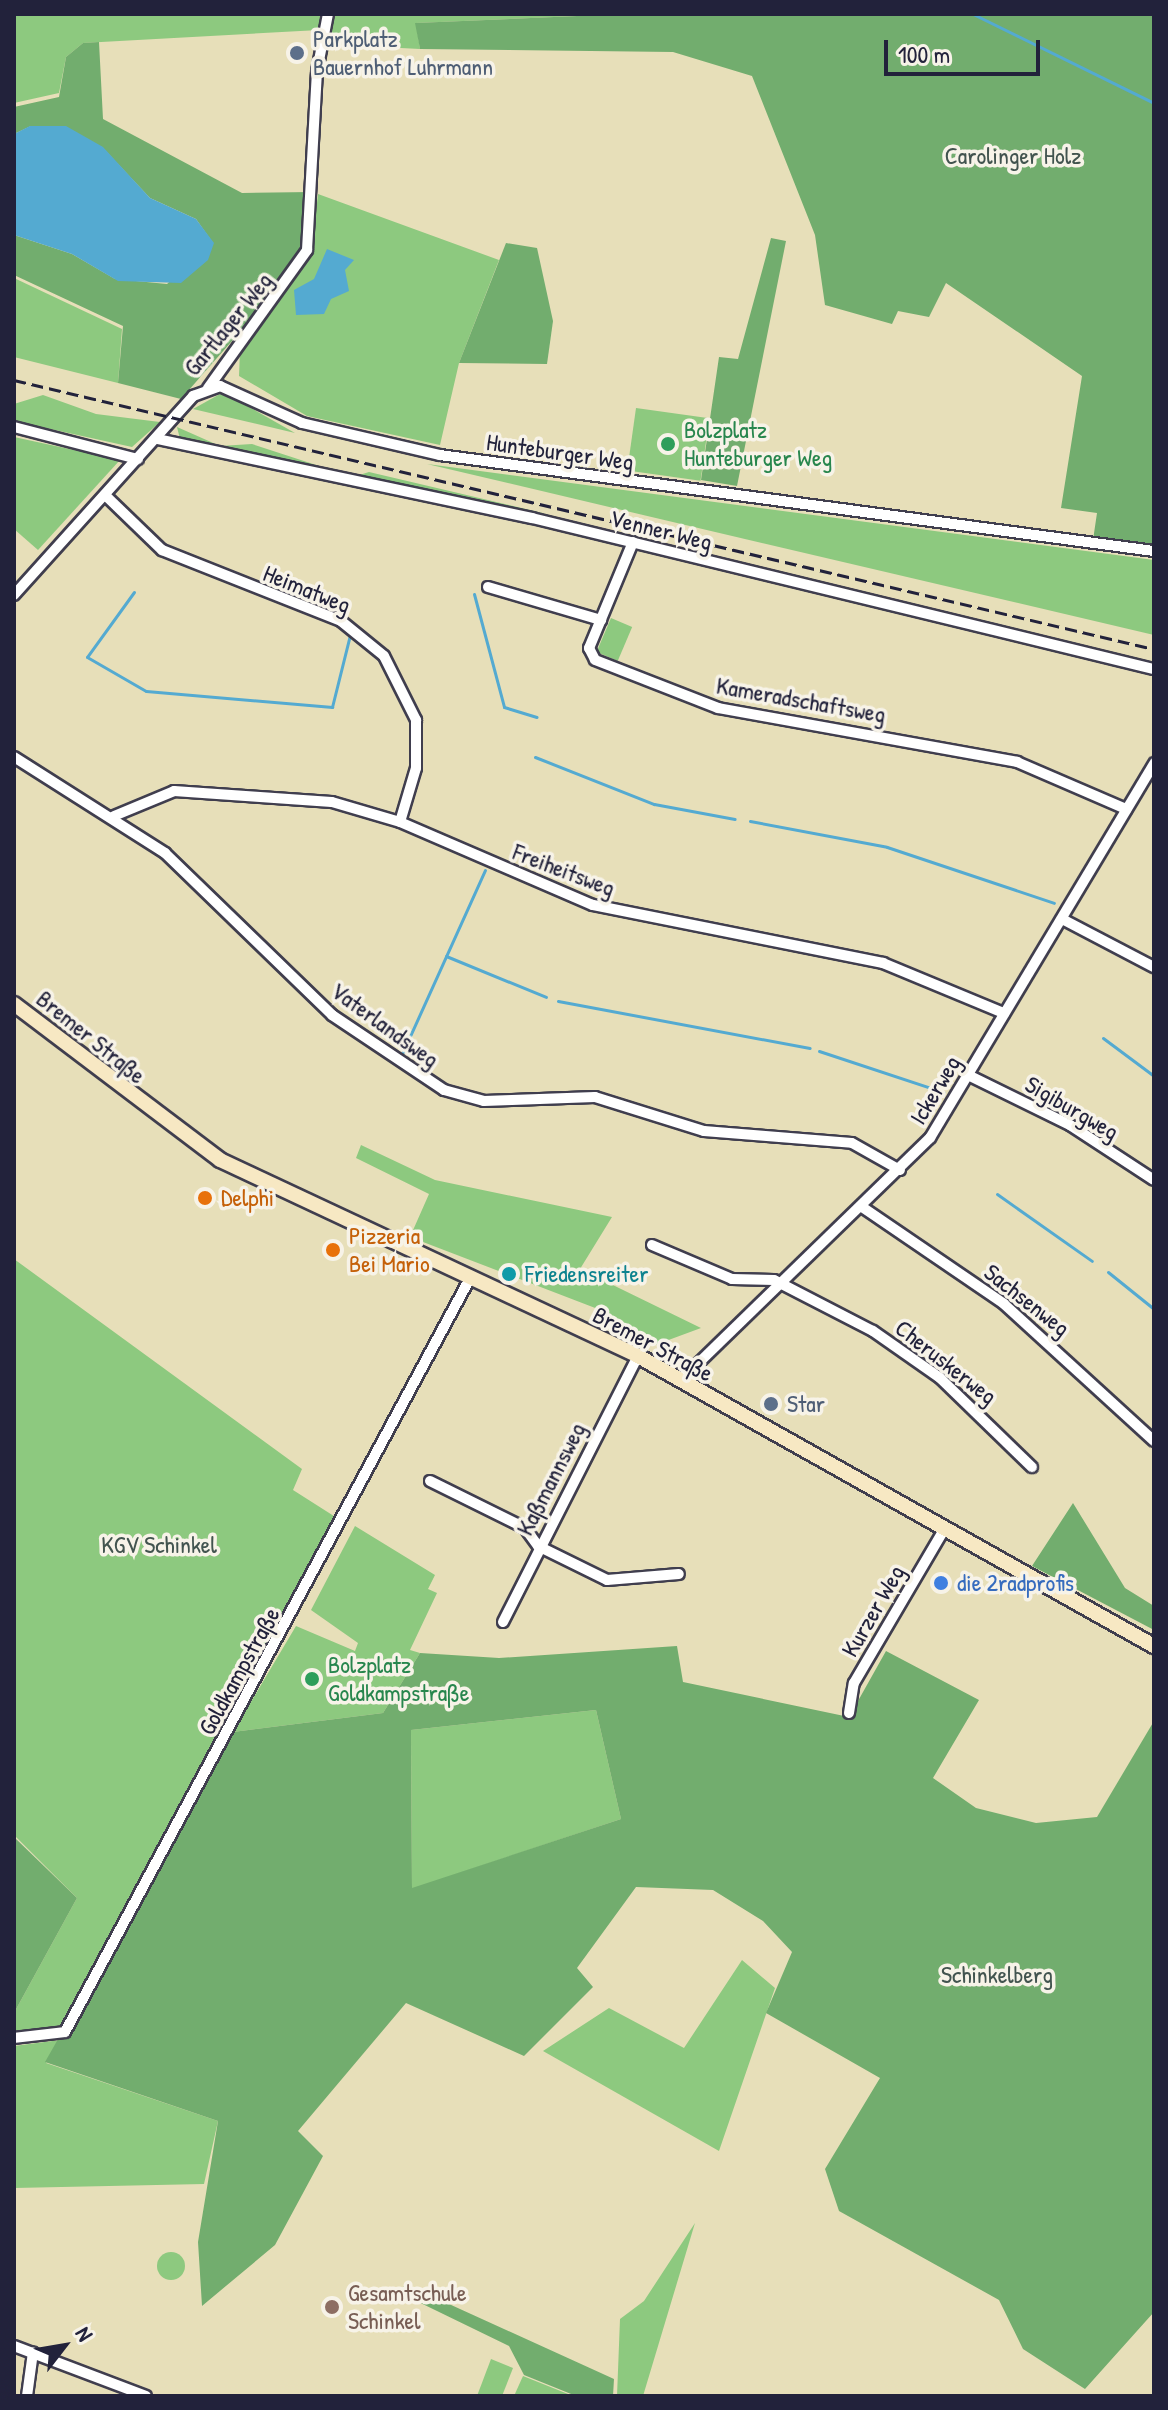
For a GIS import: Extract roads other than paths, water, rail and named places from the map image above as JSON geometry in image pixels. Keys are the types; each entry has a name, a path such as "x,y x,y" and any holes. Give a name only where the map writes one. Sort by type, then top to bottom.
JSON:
{"main road":[{"name":"Bremer Straße","path":"14,1004 220,1160 468,1282 638,1356 942,1533 1154,1646"}],"street":[{"name":"Gartlager Weg","path":"14,595 138,459 208,388 307,250 317,71 328,14"},
{"name":"Hunteburger Weg","path":"208,388 233,389 302,423 440,455 1154,551"},
{"path":"14,427 138,459"},
{"name":"Venner Weg","path":"157,439 633,542 1154,669"},
{"name":"Heimatweg","path":"106,496 162,550 341,621 384,656 416,720 416,768 400,822"},
{"name":"Kameradschaftsweg","path":"633,542 589,654 659,690 718,708 980,752 1052,773 1126,809"},
{"path":"488,587 601,620"},
{"name":"Vaterlandsweg","path":"14,757 114,816 198,882 332,1015 444,1090 484,1101 595,1097 716,1133 852,1143 900,1170"},
{"name":"Ickerweg","path":"680,1381 930,1138 1126,809 1153,769"},
{"name":"Freiheitsweg","path":"114,816 130,804 195,790 332,802 400,822 593,905 883,963 1004,1013"},
{"path":"1062,919 1154,967"},
{"name":"Sigiburgweg","path":"968,1075 1070,1125 1154,1180"},
{"name":"Sachsenweg","path":"862,1207 1004,1304 1154,1441"},
{"path":"652,1245 732,1279 779,1284"},
{"name":"Goldkampstraße","path":"14,2038 65,2032 468,1282"},
{"name":"Cheruskerweg","path":"779,1284 919,1361 1032,1467"},
{"name":"Kaßmannsweg","path":"503,1622 538,1546 638,1356"},
{"path":"430,1481 525,1528 538,1546 607,1580 679,1574"},
{"name":"Kurzer Weg","path":"849,1713 854,1683 942,1533"},
{"path":"14,2346 146,2396"},
{"path":"27,2396 33,2352"}],"water":[{"path":"30,126 66,126 103,147 150,198 196,219 214,243 208,260 181,283 118,281 72,254 14,235 14,134"},
{"path":"327,249 354,260 345,270 349,291 331,299 324,314 296,315 294,290 314,279"}],"waterway":[{"path":"973,14 1154,103"},
{"path":"134,592 87,657 146,691 332,707 350,635"},
{"path":"474,594 504,707 537,717"},
{"path":"535,757 654,804 735,819"},
{"path":"750,821 887,847 1054,903"},
{"path":"401,1056 485,870"},
{"path":"446,956 546,997"},
{"path":"558,1001 810,1048"},
{"path":"1103,1038 1154,1076"},
{"path":"819,1051 943,1092"},
{"path":"997,1194 1092,1261"},
{"path":"1108,1272 1154,1309"}],"railway":[{"path":"14,380 1154,649"}],"place":[{"name":"Parkplatz Bauernhof Luhrmann","path":"297,53"},
{"name":"Bolzplatz Hunteburger Weg","path":"668,444"},
{"name":"Delphi","path":"205,1198"},
{"name":"Pizzeria Bei Mario","path":"333,1250"},
{"name":"Friedensreiter","path":"509,1274"},
{"name":"Star","path":"771,1404"},
{"name":"die 2radprofis","path":"941,1583"},
{"name":"Bolzplatz Goldkampstraße","path":"312,1679"},
{"name":"Gesamtschule Schinkel","path":"332,2307"}],"park label":[{"name":"Carolinger Holz","path":"1013,156"},
{"name":"KGV Schinkel","path":"159,1545"},
{"name":"Schinkelberg","path":"997,1975"}]}
